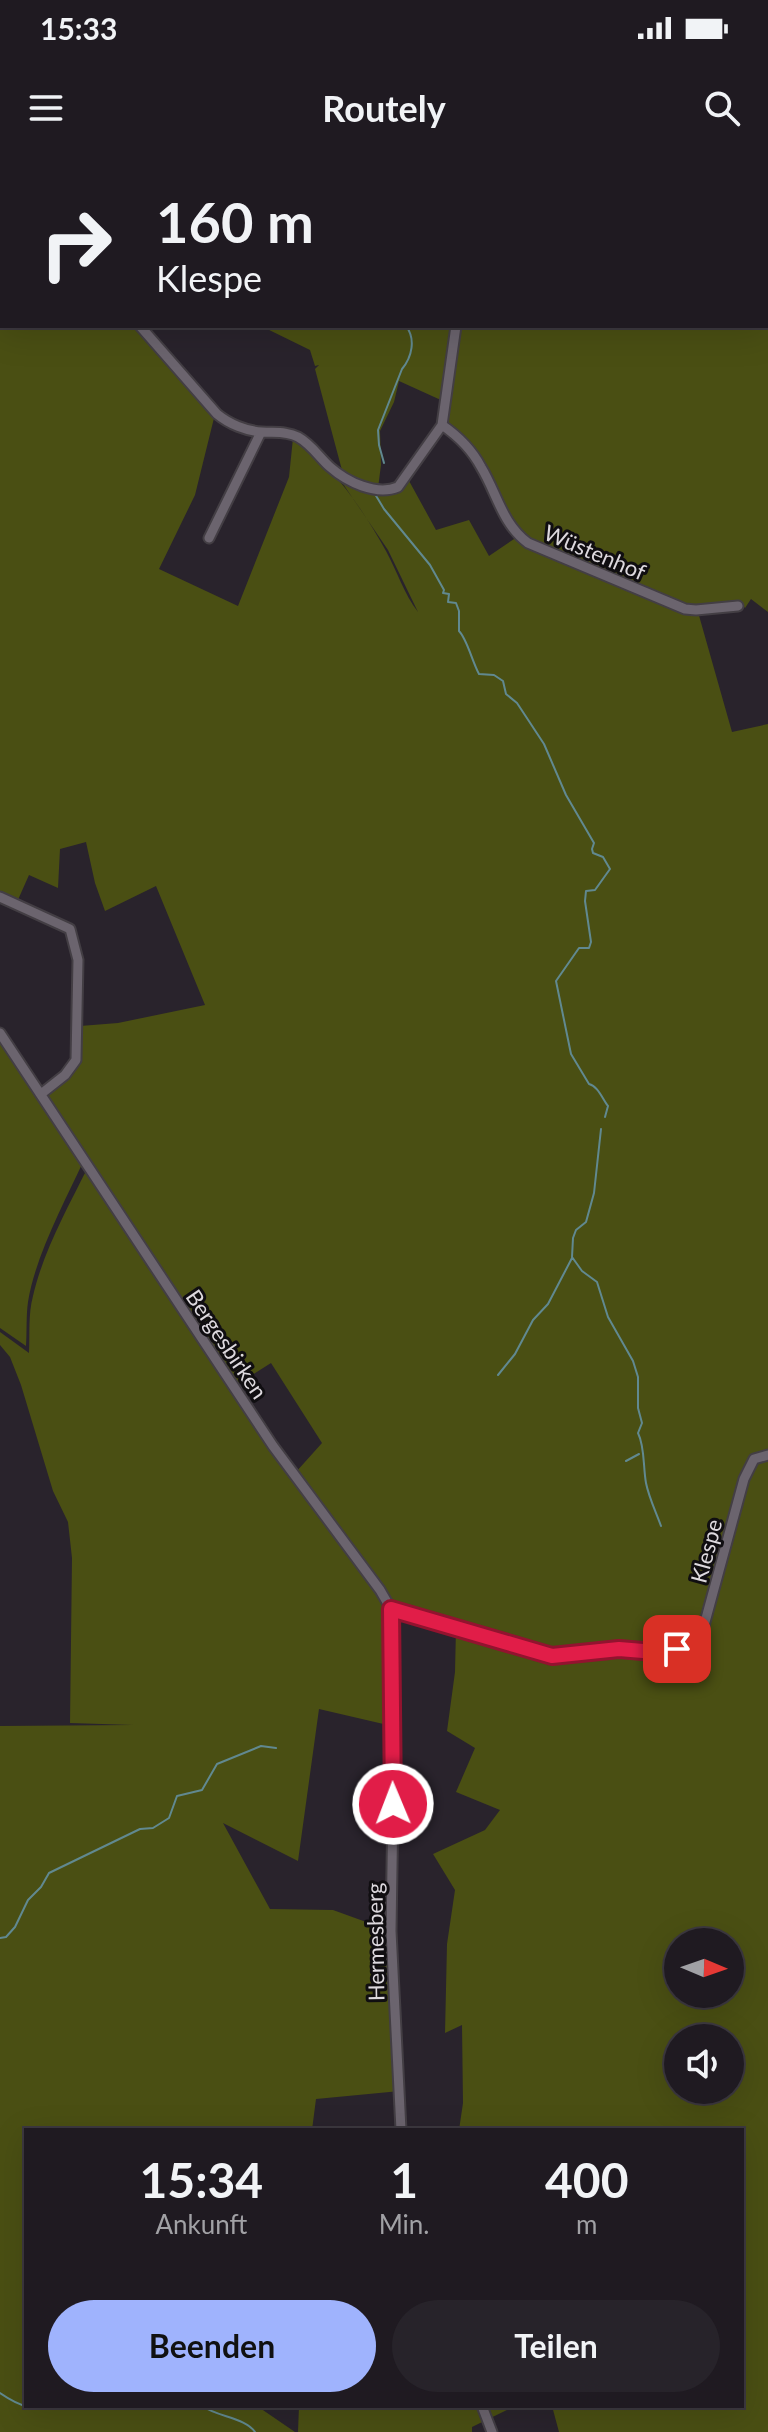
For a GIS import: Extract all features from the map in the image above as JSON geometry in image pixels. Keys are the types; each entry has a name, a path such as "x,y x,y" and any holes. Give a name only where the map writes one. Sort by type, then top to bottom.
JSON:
{"street":[{"path":"142,328 228,423 261,432 296,436 343,477 362,486 385,490 398,487 442,425 456,328"},
{"name":"Wüstenhof","path":"442,425 470,450 482,467 511,527 528,543 685,609 738,606"},
{"path":"209,538 261,432"},
{"path":"0,897 70,929 78,960 76,1060 65,1075 41,1094"},
{"name":"Bergesbirken","path":"0,1033 273,1446 391,1609"},
{"name":"Klespe","path":"391,1609 552,1656 619,1649 655,1652 677,1649 702,1633 744,1479 754,1459 768,1455"},
{"name":"Hermesberg","path":"391,1609 391,1931 401,2128"},
{"path":"483,2408 492,2432"}],"green space":[{"path":"0,328 139,328 215,414 195,495 159,569 238,606 289,477 293,438 334,474 354,500 337,475 385,493 408,479 436,530 469,520 489,556 517,537 698,612 732,732 768,724 768,1453 752,1458 700,1632 676,1648 558,1654 392,1607 346,1534 296,1472 322,1443 271,1363 239,1383 45,1094 78,1063 80,1026 118,1023 205,1005 156,886 105,911 86,842 60,849 58,888 29,875 17,902 0,894","holes":["367,519 388,550 418,612"]},
{"path":"265,328 455,328 443,401 399,381 394,402 380,431 378,488 343,474 315,369 319,365 315,366 310,350"},
{"path":"458,328 768,328 768,612 751,599 745,608 742,604 686,607 521,535 446,421"},
{"path":"0,1041 83,1162 37,1267 28,1302 26,1346 0,1328"},
{"path":"87,1169 263,1434 391,1609 392,1726 319,1709 298,1861 223,1823 270,1909 333,1910 391,1931 400,2091 316,2099 312,2128 24,2128 24,2408 260,2408 295,2432 0,2432 0,1726 133,1725 70,1723 72,1558 68,1522 53,1491 21,1385 10,1357 0,1345 0,1332 29,1353 30,1310 37,1280 56,1231"},
{"path":"768,1457 768,2432 559,2432 553,2408 744,2408 744,2128 459,2128 463,2103 462,2025 445,2033 447,1944 455,1890 433,1854 485,1830 500,1810 456,1792 475,1748 447,1731 455,1672 456,1628 552,1657 619,1652 654,1654 703,1633 745,1480 755,1460"},
{"path":"299,2408 511,2408 472,2427 472,2432 298,2432"}],"waterway":[{"path":"384,463 378,430 410,354 412,342 407,328"},
{"path":"375,494 430,565 443,593 449,594 448,602 456,603 459,631 479,674 494,675 503,681 506,694 517,703 544,744 566,795 594,843 593,853 603,857 610,869 595,890 586,891 589,948 579,948 556,981 571,1054 589,1084 598,1090 608,1106 605,1117"},
{"path":"601,1129 594,1193 586,1222 576,1230 573,1238 572,1257 582,1271 597,1282 608,1317 633,1361 638,1377 638,1408 642,1423 638,1433 646,1483 661,1526"},
{"path":"498,1375 515,1354 533,1320 548,1304 572,1258"},
{"path":"626,1461 639,1454"},
{"path":"0,1938 6,1937 15,1927 28,1900 49,1873 140,1829 153,1828 169,1818 177,1796 202,1790 217,1764 261,1746 276,1748"},
{"path":"0,2393 24,2405"},
{"path":"206,2408 245,2424 255,2432"}],"route":[{"path":"393,1804 391,1609 552,1656 619,1649 655,1652 677,1649"}]}
